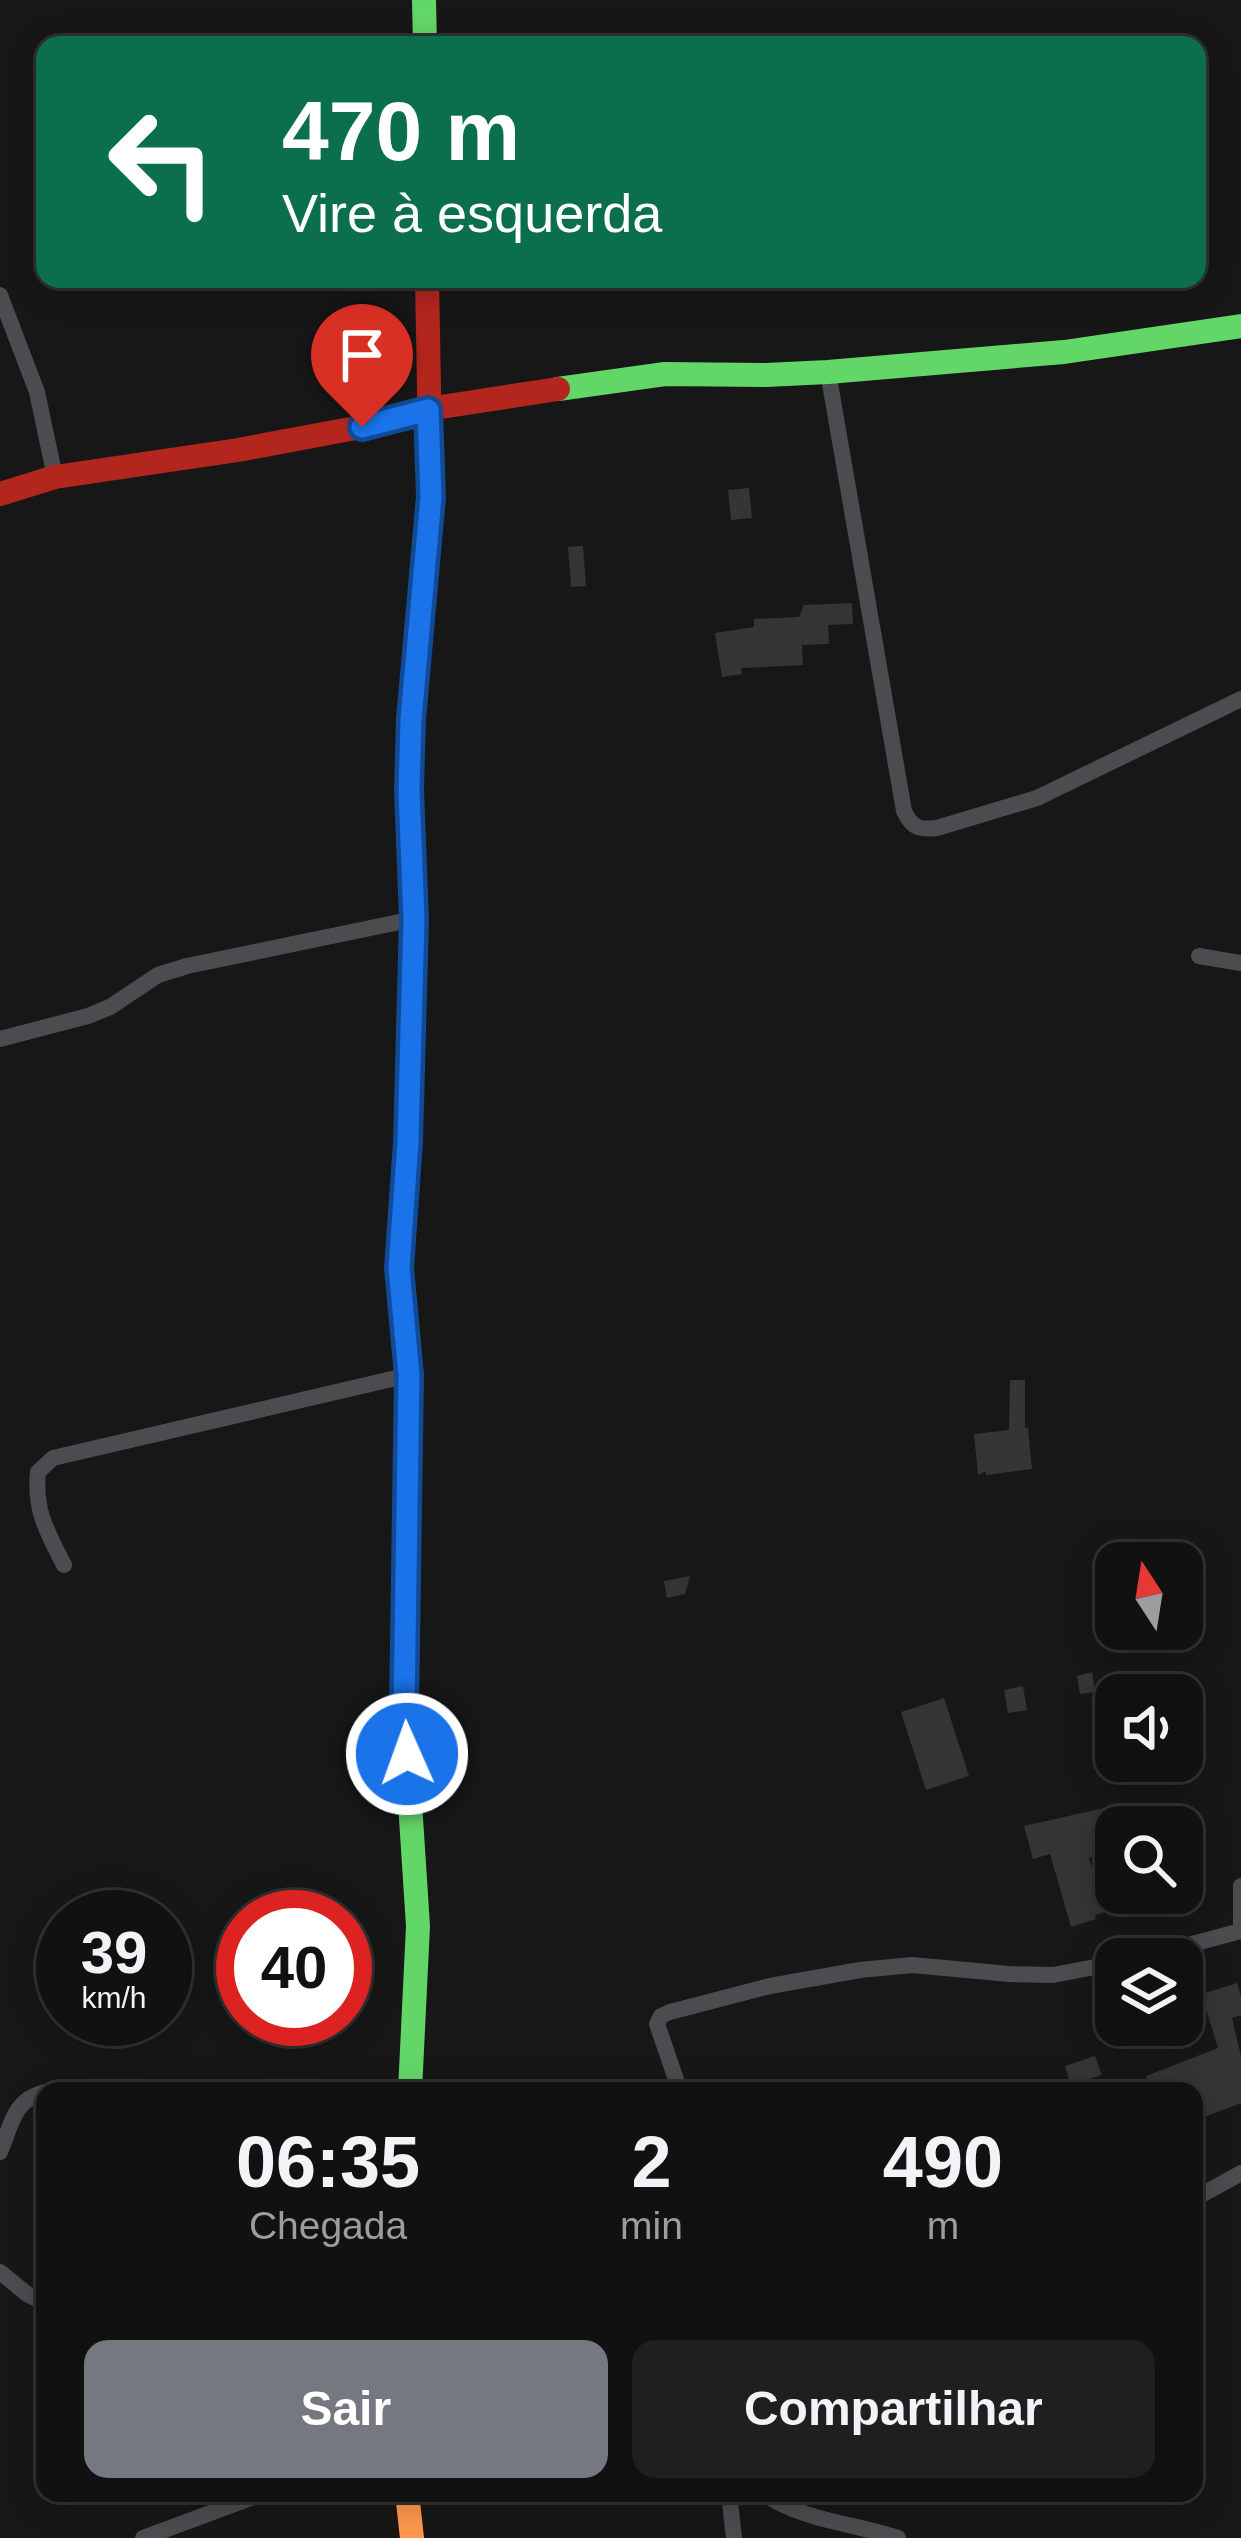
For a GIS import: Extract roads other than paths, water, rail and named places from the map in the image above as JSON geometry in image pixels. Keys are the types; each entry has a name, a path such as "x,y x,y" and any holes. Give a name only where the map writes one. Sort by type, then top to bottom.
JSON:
{"street":[{"path":"424,0 424,36"},
{"path":"410,2082 418,1926 404,1710 409,1375 399,1268 414,919 411,719 431,497 427,288"},
{"path":"0,295 37,392 55,477"},
{"path":"0,494 55,477 238,450 428,410 665,374 828,372 1064,352 1241,326"},
{"path":"828,372 910,824 921,830 938,828 1037,798 1241,698"},
{"path":"0,1039 88,1016 158,975 187,966 414,919"},
{"path":"1199,956 1241,963"},
{"path":"64,1565 35,1498 38,1472 53,1458 409,1375"},
{"path":"1203,1940 1241,1930 1241,1886"},
{"path":"677,2082 657,2024 670,2012 770,1986 860,1970 912,1965 1053,1975 1095,1967"},
{"path":"0,2152 14,2115 36,2094"},
{"path":"1203,2194 1241,2173"},
{"path":"0,2272 36,2298"},
{"path":"143,2538 240,2502"},
{"path":"408,2502 412,2538"},
{"path":"730,2502 734,2538"},
{"path":"775,2502 819,2519 898,2538"}]}
